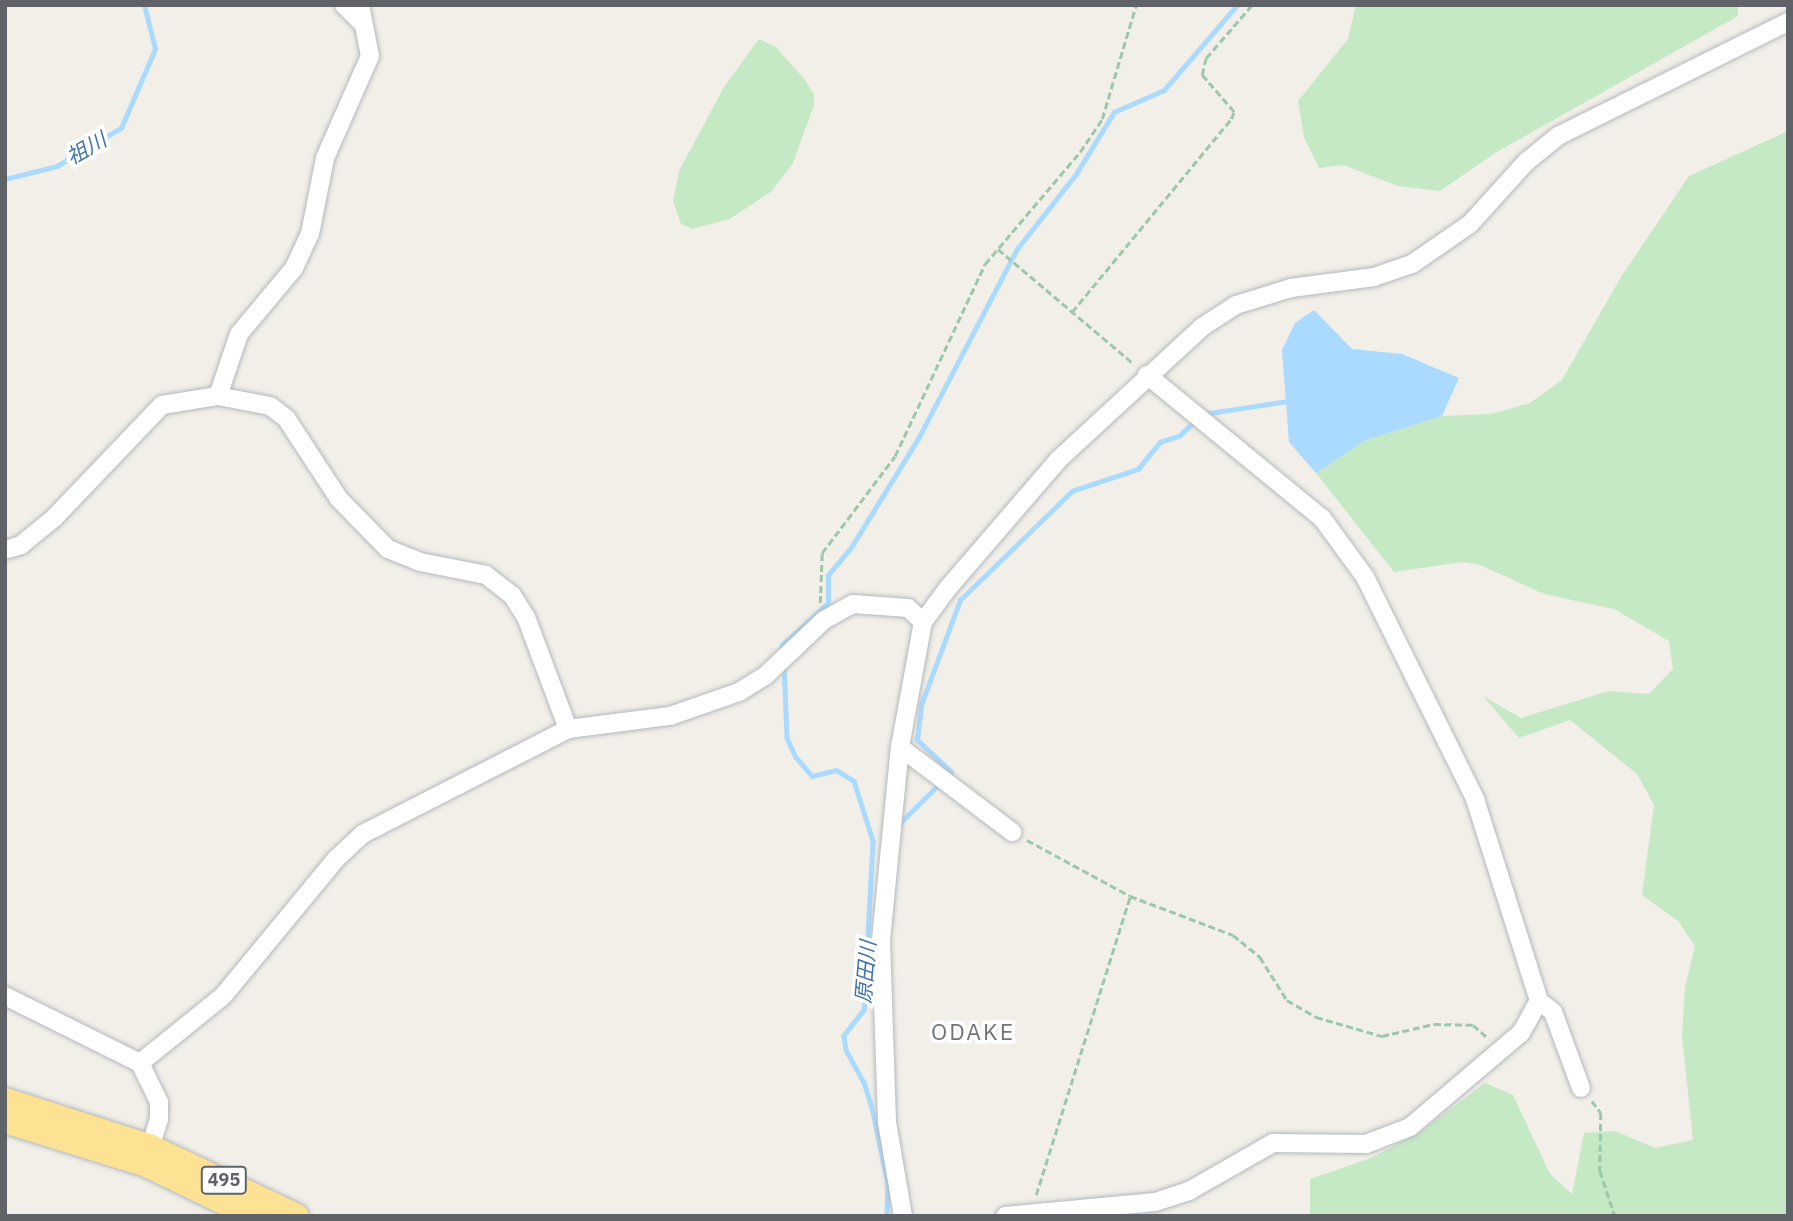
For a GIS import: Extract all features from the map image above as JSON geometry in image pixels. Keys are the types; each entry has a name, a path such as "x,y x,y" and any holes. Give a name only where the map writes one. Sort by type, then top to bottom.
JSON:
{"highway":[{"name":"495","path":"5,1100 297,1216"},
{"name":"495","path":"5,1121 147,1156 252,1216"}],"street":[{"path":"344,5 363,24"},
{"path":"218,396 239,334 294,268 310,234 325,158 370,56 360,5"},
{"path":"903,1216 887,1122 879,976 900,747 923,622 1058,460 1202,327 1236,305 1291,288 1374,277 1412,264 1471,224 1526,162 1558,136 1788,22"},
{"path":"1147,375 1322,518 1366,577 1475,799 1539,1001 1553,1012 1581,1088"},
{"path":"5,550 21,545 54,518 162,405 218,396 270,406 286,418 339,499 388,549 421,562 486,575 512,595 526,617 568,729"},
{"path":"140,1063 223,996 336,859 363,834 568,729 670,716 739,692 765,676 824,620 853,604 885,604 908,608 923,622"},
{"path":"900,747 1012,832"},
{"path":"5,996 140,1063 159,1102 147,1156"},
{"path":"1006,1216 1155,1202 1189,1191 1273,1143 1366,1144 1410,1127 1521,1033 1539,1001"}],"path":[{"path":"824,620 817,593 822,553 895,456 985,264 1080,152 1102,118 1136,5"},
{"path":"1072,312 1231,119 1234,112 1202,75 1206,58 1252,5"},
{"path":"998,249 1147,375"},
{"path":"1012,832 1130,896 1233,935 1260,957 1287,1000 1316,1017 1382,1036 1434,1024 1473,1025 1502,1050"},
{"path":"1030,1215 1130,896"},
{"path":"1581,1088 1601,1113 1601,1171 1615,1216"}],"green space":[{"path":"1356,5 1738,5 1738,16 1495,153 1440,191 1398,186 1343,165 1319,168 1304,137 1298,101 1348,39"},
{"path":"759,39 776,47 805,80 814,94 814,105 793,163 772,191 730,219 692,229 681,224 673,201 679,171 724,87"},
{"path":"1788,131 1788,1216 1310,1216 1310,1179 1371,1158 1420,1132 1485,1083 1513,1095 1550,1174 1572,1194 1584,1133 1615,1131 1655,1148 1693,1140 1682,1036 1685,987 1695,946 1678,921 1642,895 1654,805 1637,774 1570,720 1519,738 1483,696 1521,718 1609,691 1649,694 1673,669 1669,641 1614,609 1544,594 1480,565 1463,562 1394,572 1316,473 1366,440 1442,416 1491,414 1530,403 1562,380 1621,277 1689,176"}],"water":[{"path":"1314,310 1352,349 1402,354 1459,378 1442,416 1366,440 1316,473 1289,442 1282,350 1295,323"}],"waterway":[{"name":"祖川","path":"5,179 57,166 121,128 155,49 144,5"},
{"path":"783,653 782,645 828,603 828,575 852,546 919,437 1017,249 1076,174 1114,112 1164,90 1237,5"},
{"path":"1203,414 1288,401"},
{"path":"947,777 951,772 917,740 921,705 960,600 1072,491 1138,469 1160,442 1179,436 1196,420"},
{"name":"原田川","path":"784,665 787,738 796,757 812,776 836,770 854,781 873,841 864,1010 844,1036 846,1050 864,1082 873,1112 888,1183 887,1216"},
{"path":"897,826 940,783"}],"district":[{"name":"ODAKE","path":"973,1031"}]}
